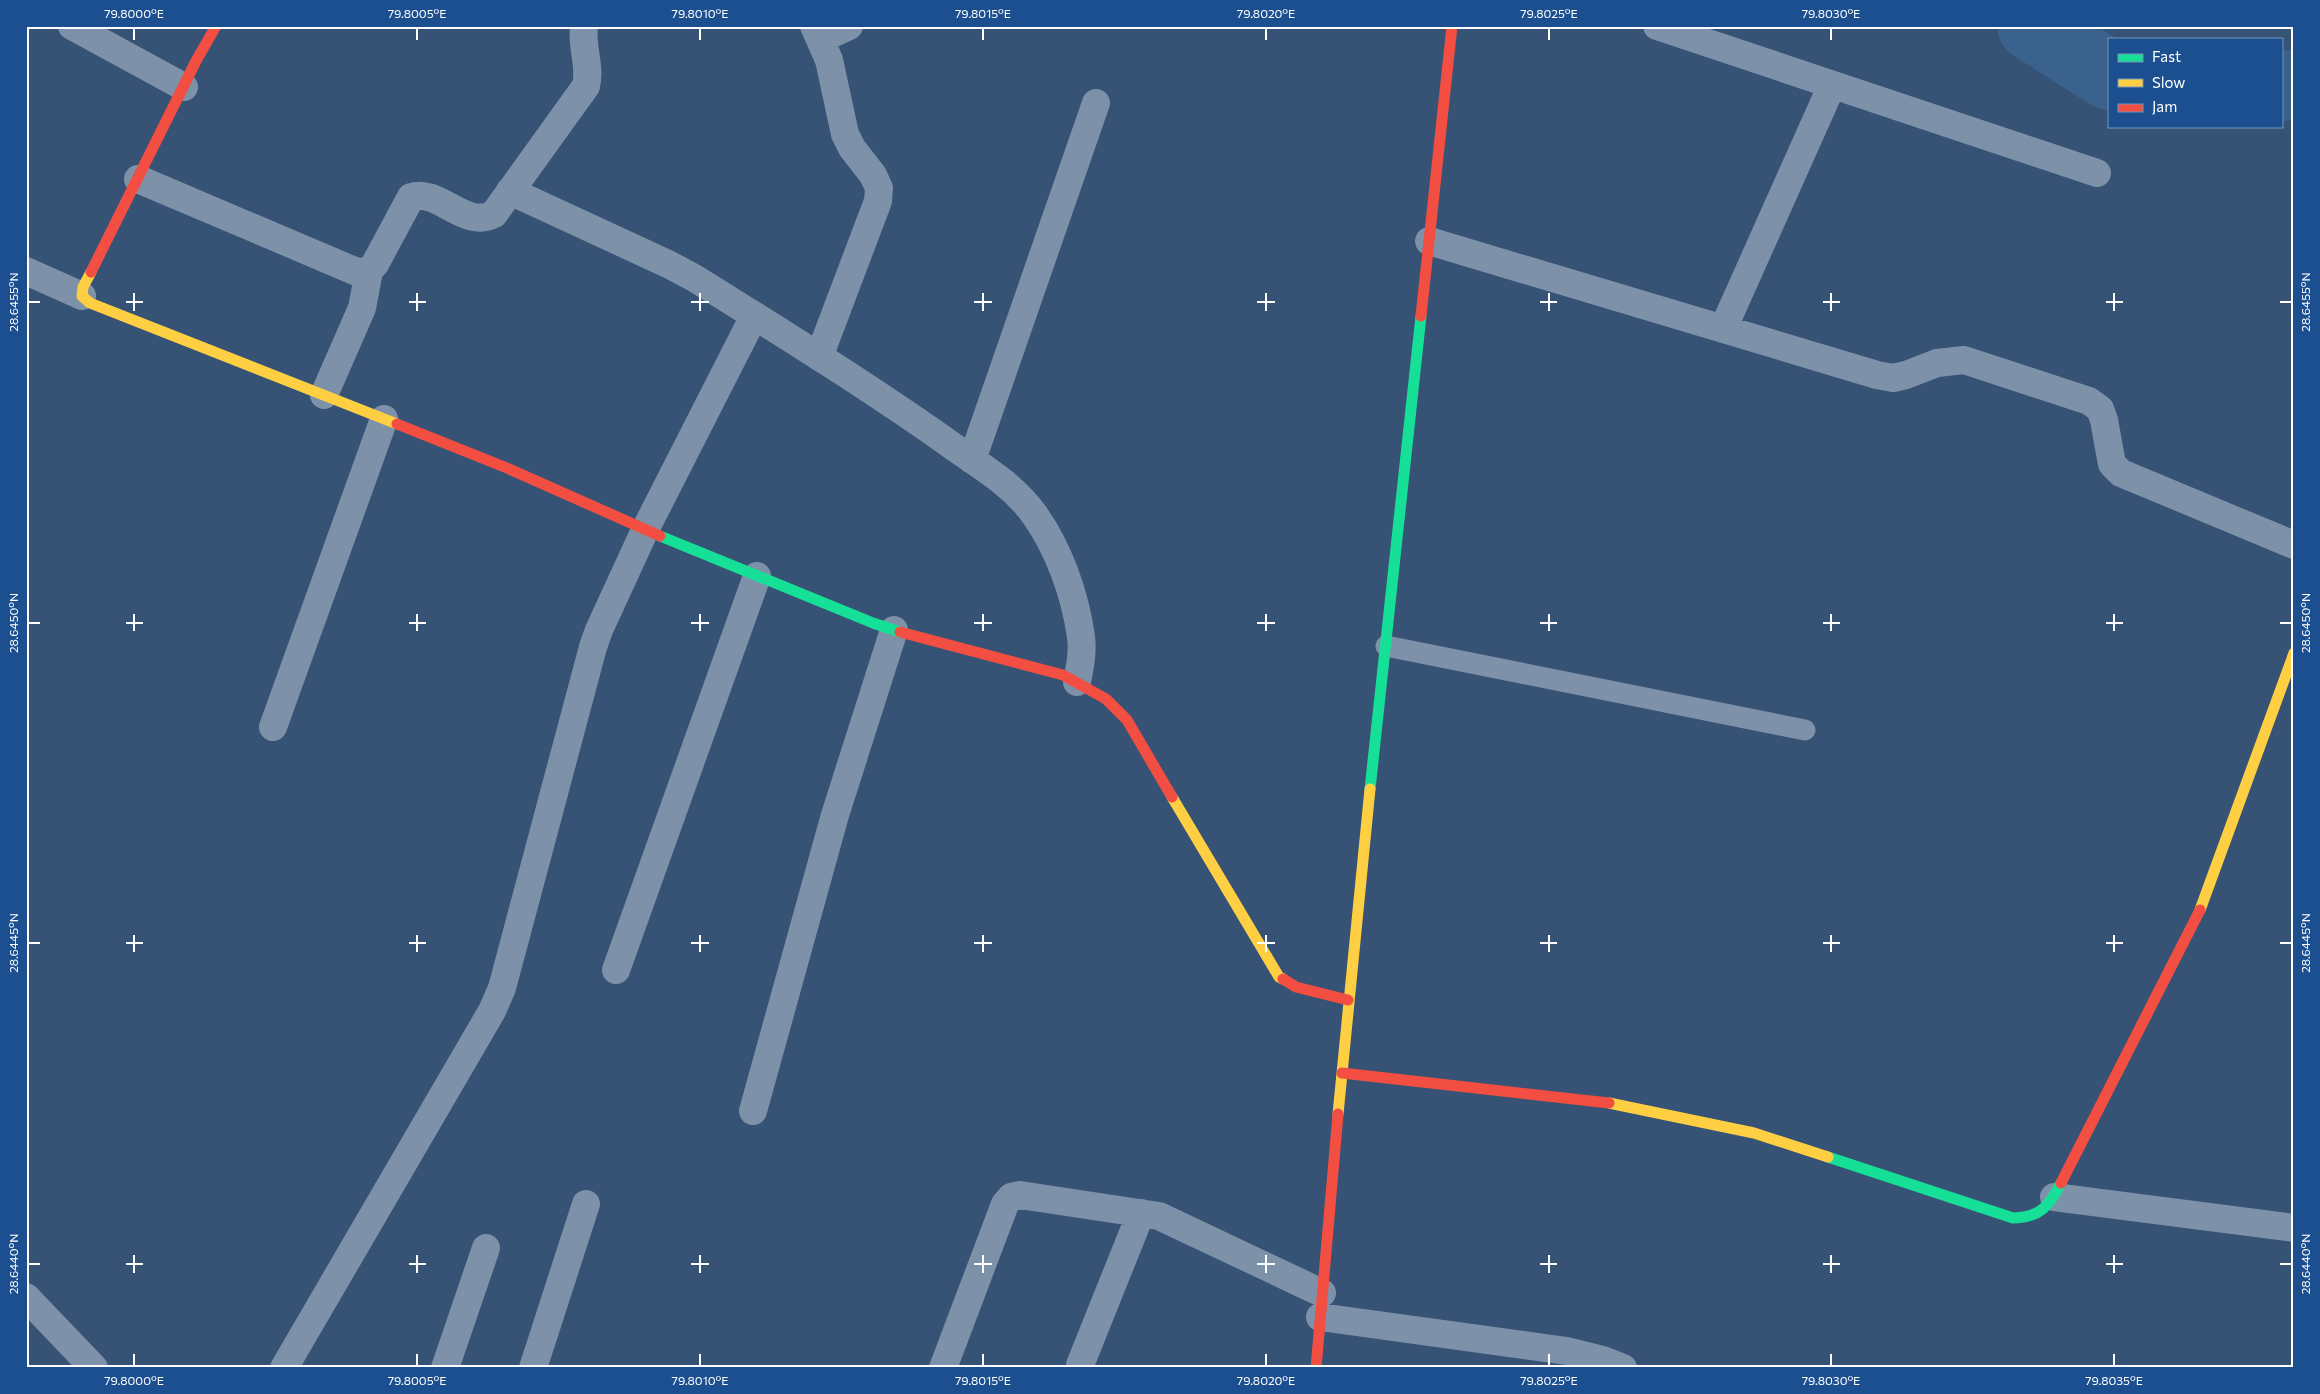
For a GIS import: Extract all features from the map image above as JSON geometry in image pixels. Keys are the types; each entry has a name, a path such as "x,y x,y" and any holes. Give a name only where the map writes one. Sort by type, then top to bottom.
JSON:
{"street":[{"path":"72,26 184,87"},
{"path":"82,296 83,287 216,26"},
{"path":"819,357 878,201 879,188 845,134 833,76 817,32 849,26"},
{"path":"1316,1368 1348,1000 1452,26"},
{"path":"1657,26 2097,173"},
{"path":"324,395 362,308 369,271 376,264 410,197 418,194 428,197 472,217 485,219 494,214 586,86 588,63 580,28"},
{"path":"1723,329 1832,85"},
{"path":"972,460 1096,103"},
{"path":"138,179 357,272 369,271"},
{"path":"510,191 670,265 898,408 1012,489 1033,513 1052,542 1072,596 1081,638 1081,657 1077,682"},
{"path":"1429,240 1877,375 1893,378 1937,363 1964,360 2089,402 2100,408 2112,464 2120,473 2294,545"},
{"path":"26,270 82,296 90,303 507,468 645,530 894,630 1063,675 1077,682 1106,699 1127,720 1279,977 1296,987 1348,1000"},
{"path":"284,1368 492,1011 502,988 516,938 593,647 645,530 754,316"},
{"path":"273,727 384,419"},
{"path":"616,970 757,576"},
{"path":"753,1111 835,815 894,630"},
{"path":"1342,1074 1620,1104 1657,1111 1754,1133 2013,1218 2029,1218 2041,1213 2054,1197 2204,902 2294,653"},
{"path":"943,1368 1005,1204 1011,1197 1020,1195 1141,1213 1172,1221 1321,1305 1567,1351 1623,1368"},
{"path":"2054,1197 2294,1228"},
{"path":"533,1368 586,1204"},
{"path":"1080,1365 1141,1213"},
{"path":"445,1368 486,1248"},
{"path":"26,1297 94,1368"}],"lane":[{"path":"1386,646 1805,730"}],"waterway":[{"path":"2032,26 2108,74"},
{"path":"2282,86 2294,85"}],"traffic: fast":[{"path":"1370,789 1421,316"},
{"path":"660,536 873,623 900,632"},
{"path":"1828,1157 2013,1218 2030,1216 2043,1209 2053,1198 2061,1183"}],"traffic: slow":[{"path":"91,272 83,287 82,296 90,303 397,424"},
{"path":"2200,910 2294,653"},
{"path":"1338,1114 1370,789"},
{"path":"1172,797 1279,977 1283,979"},
{"path":"1609,1103 1754,1133 1828,1157"}],"traffic: jam":[{"path":"91,272 196,61 216,26"},
{"path":"1421,316 1452,26"},
{"path":"397,424 507,468 660,536"},
{"path":"900,632 1063,675 1106,699 1127,720 1172,797"},
{"path":"2061,1183 2200,910"},
{"path":"1283,979 1296,987 1348,1000"},
{"path":"1342,1073 1609,1103"},
{"path":"1316,1368 1338,1114"}]}
